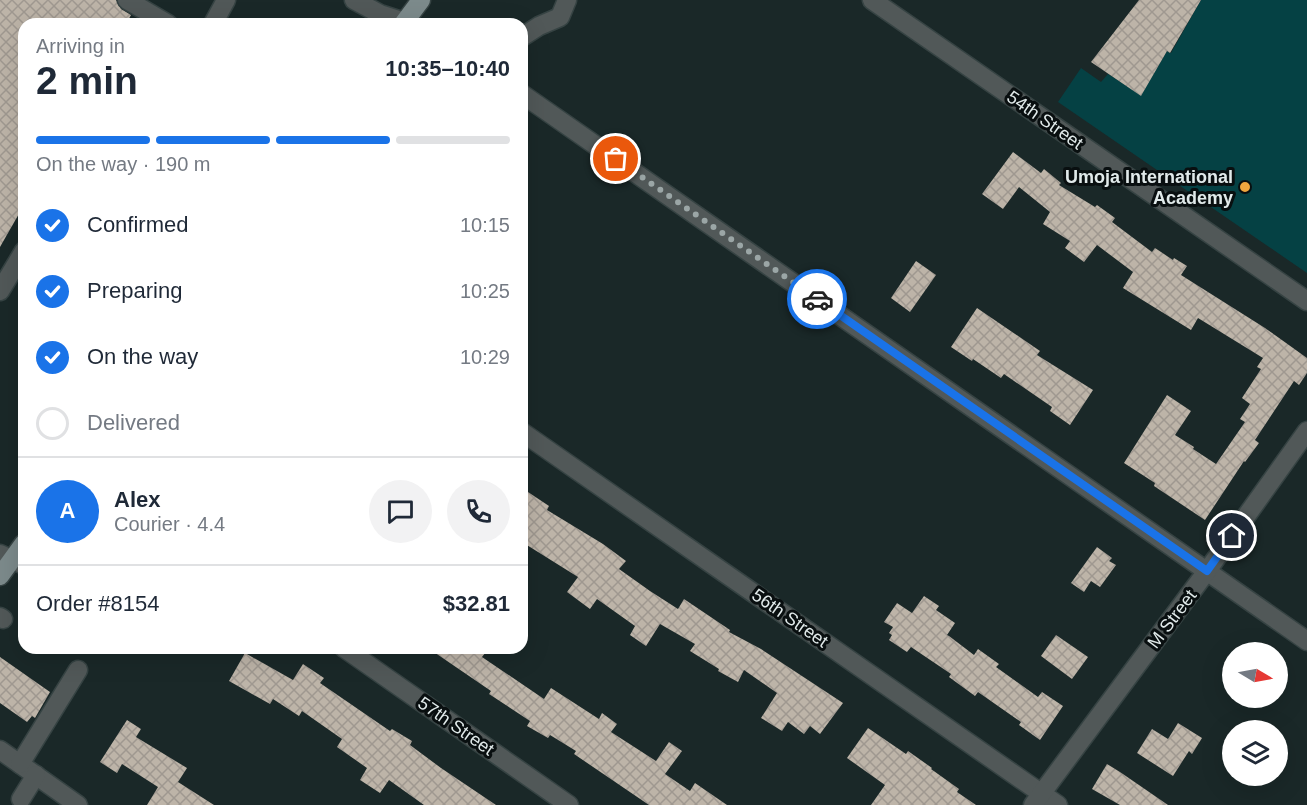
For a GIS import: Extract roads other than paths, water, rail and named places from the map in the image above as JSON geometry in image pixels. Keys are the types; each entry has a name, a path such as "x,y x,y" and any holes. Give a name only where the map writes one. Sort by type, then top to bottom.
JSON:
{"main road":[{"path":"409,18 421,0"},
{"path":"0,576 12,560"}],"street":[{"path":"127,0 156,18"},
{"path":"216,18 226,0"},
{"path":"354,0 392,18"},
{"path":"528,33 560,17 567,0"},
{"name":"54th Street","path":"872,0 1307,301"},
{"path":"528,98 1307,641"},
{"path":"0,291 18,261"},
{"name":"M Street","path":"1038,799 1207,571 1307,431"},
{"name":"56th Street","path":"528,436 1038,799 1058,805"},
{"name":"57th Street","path":"353,654 568,805"},
{"path":"20,764 78,670"},
{"path":"0,750 78,805"},
{"path":"21,799 36,775"}],"place":[{"name":"Umoja International Academy","path":"1245,187"}]}
